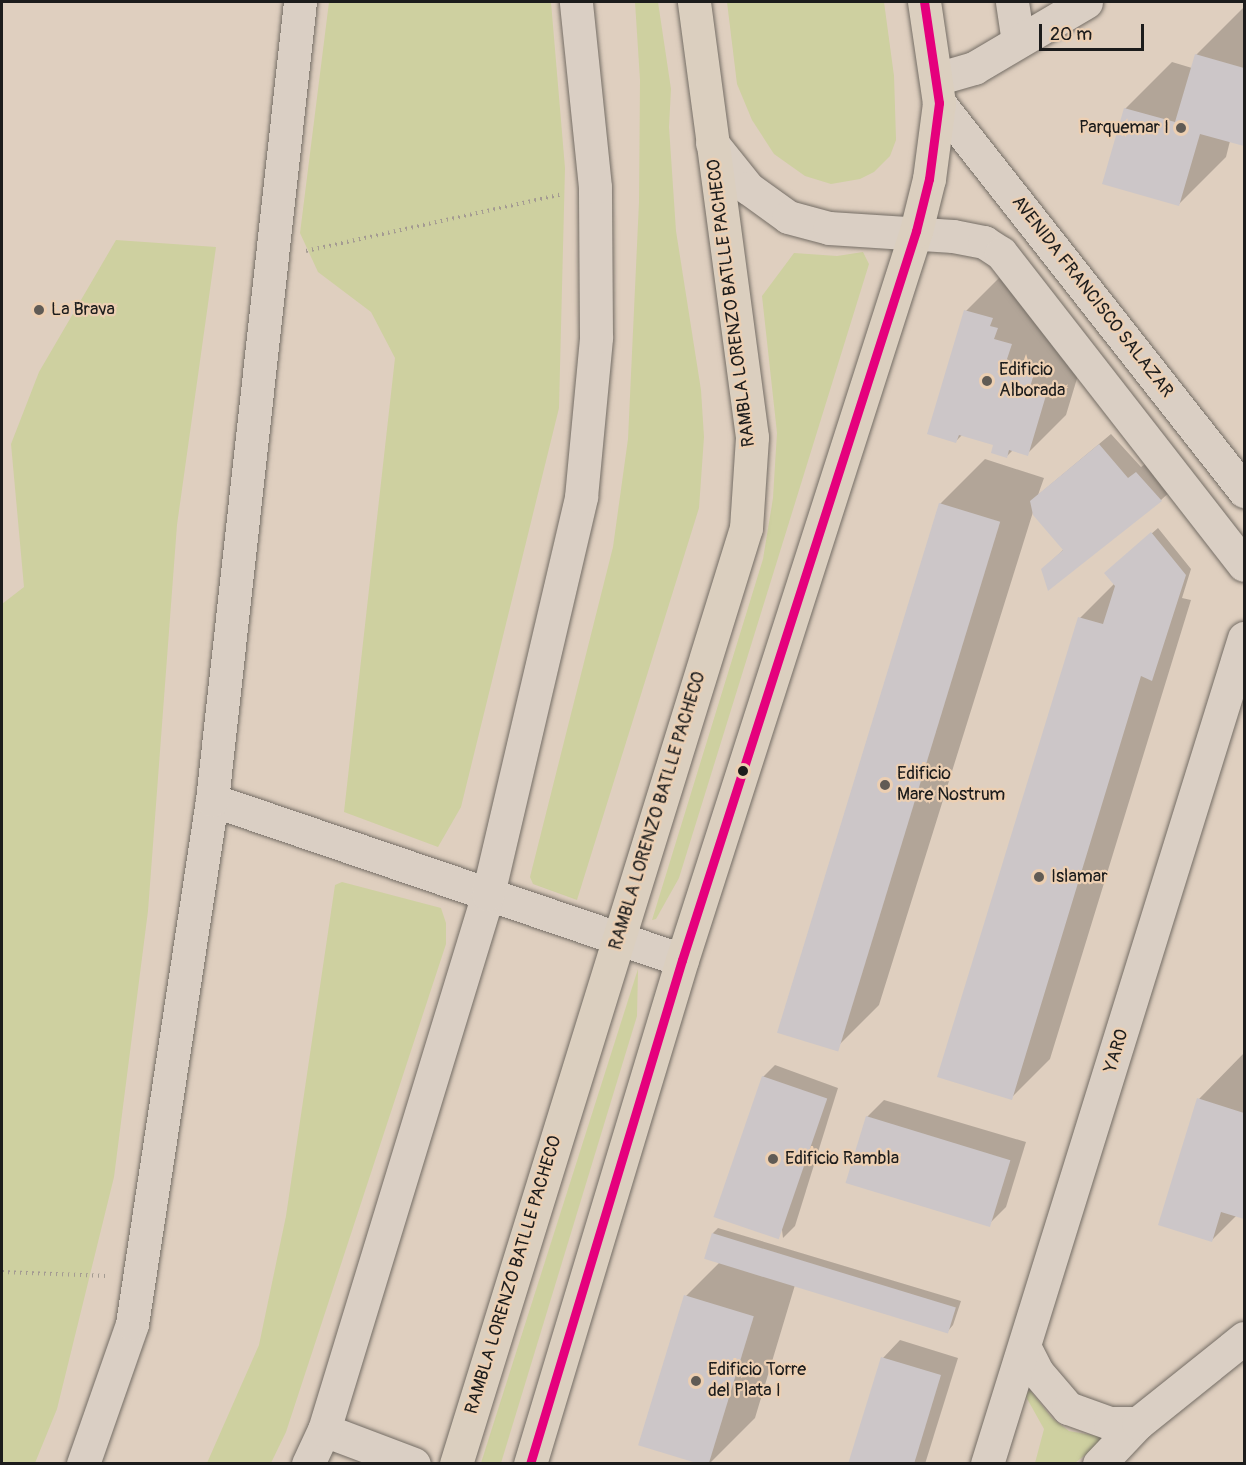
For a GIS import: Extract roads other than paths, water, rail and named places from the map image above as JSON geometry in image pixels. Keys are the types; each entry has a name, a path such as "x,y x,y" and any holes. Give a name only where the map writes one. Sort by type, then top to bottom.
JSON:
{"main road":[{"name":"RAMBLA LORENZO BATLLE PACHECO","path":"456,1464 746,528 752,437 694,2"},
{"path":"530,1464 682,960 916,231 929,179 938,91 924,2"}],"street":[{"path":"83,1464 132,1324 212,800 300,2"},
{"path":"308,1464 324,1430 488,894 581,497 596,337 595,187 576,2"},
{"path":"1012,2 1018,42"},
{"path":"938,91 1086,2"},
{"name":"AVENIDA FRANCISCO SALAZAR","path":"938,91 1197,432 1245,491"},
{"path":"712,143 748,188 788,217 829,228 916,231 984,242 1001,253 1018,270 1245,565"},
{"path":"1162,458 1197,432"},
{"name":"YARO","path":"987,1464 1245,638"},
{"path":"212,800 682,960"},
{"path":"1106,1462 1138,1423 1245,1338"},
{"path":"1025,1348 1038,1373 1068,1408 1110,1423 1138,1423"},
{"path":"324,1430 414,1464"}],"place":[{"name":"Parquemar I","path":"1181,128"},
{"name":"La Brava","path":"39,310"},
{"name":"Edificio Alborada","path":"987,381"},
{"name":"Edificio Mare Nostrum","path":"885,785"},
{"name":"Islamar","path":"1039,877"},
{"name":"Edificio Rambla","path":"773,1159"},
{"name":"Edificio Torre del Plata I","path":"696,1381"}]}
